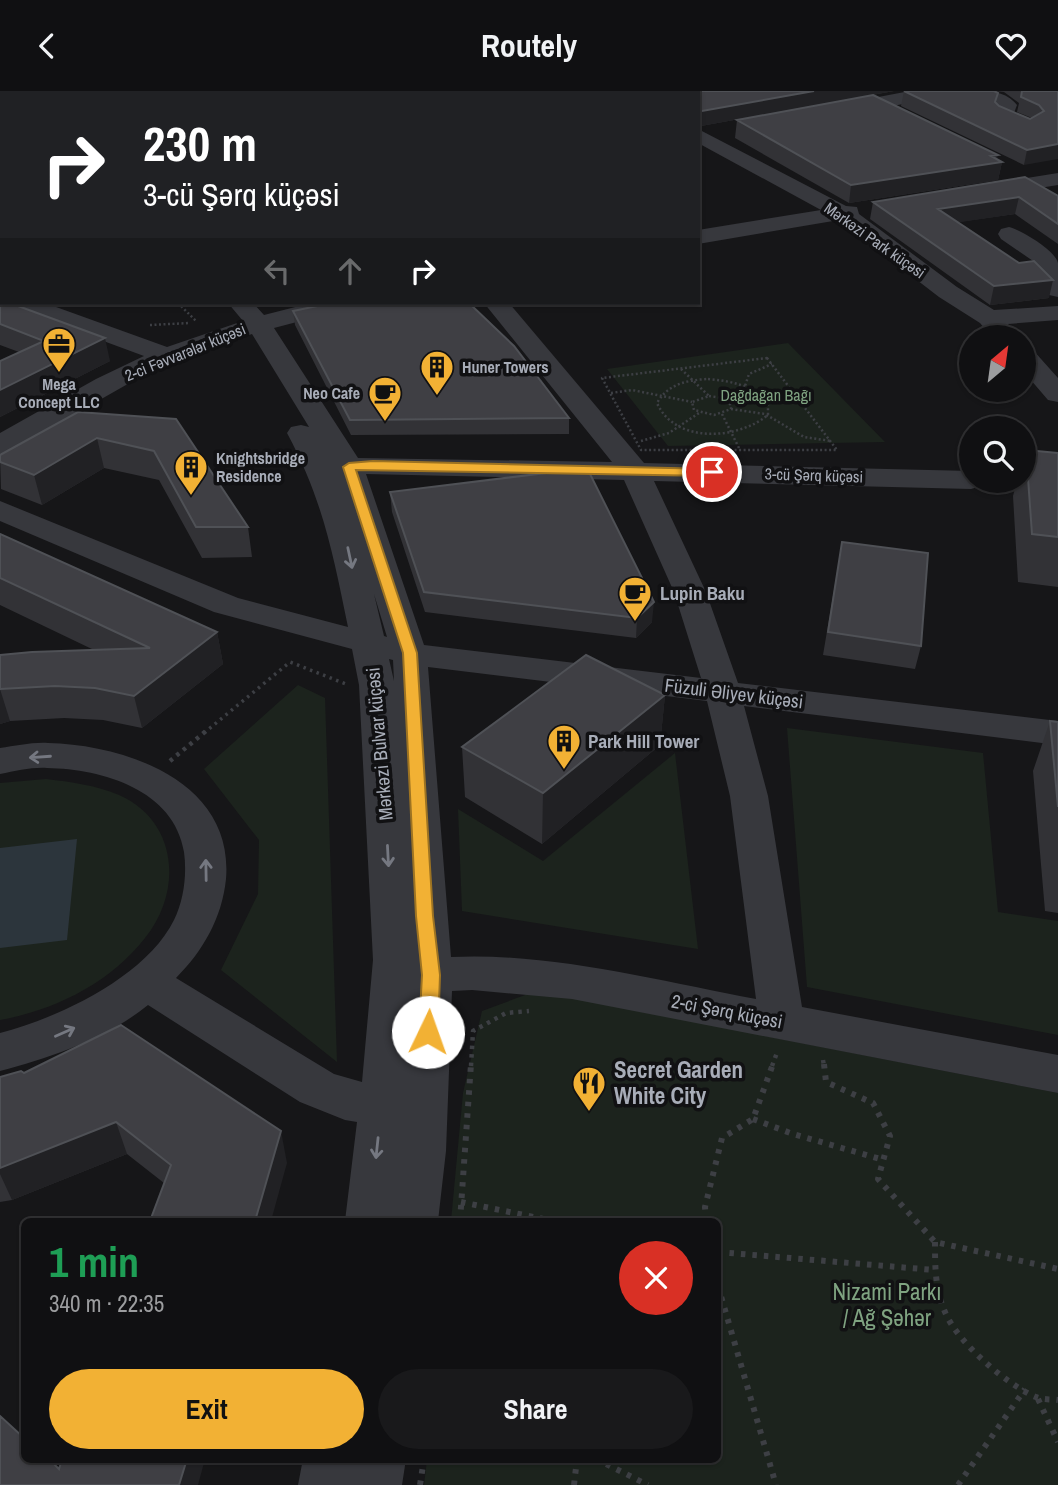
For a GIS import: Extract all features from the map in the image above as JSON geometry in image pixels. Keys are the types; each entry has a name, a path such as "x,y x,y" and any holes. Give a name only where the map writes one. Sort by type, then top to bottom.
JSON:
{"street":[{"path":"842,91 900,115"},
{"path":"821,113 939,91"},
{"path":"982,91 1008,105 1004,115 1028,126"},
{"path":"700,135 726,131"},
{"name":"Mərkəzi Park küçəsi","path":"700,136 843,213 995,325"},
{"path":"1013,169 1048,180 1058,195"},
{"path":"958,195 1048,180"},
{"path":"700,237 868,209"},
{"path":"1009,235 1044,258 1056,277"},
{"path":"28,305 167,356"},
{"name":"Mərkəzi Bulvar küçəsi","path":"222,305 246,318 335,469 410,653 425,916 412,976 391,1031 370,1218"},
{"name":"2-ci Fəvvarələr küçəsi","path":"0,445 138,369 246,318 328,305"},
{"path":"498,305 628,452 690,592 714,659 749,796 780,1035"},
{"path":"989,318 1058,313"},
{"path":"1036,369 1058,394"},
{"name":"3-cü Şərq küçəsi","path":"335,469 628,452 959,479"},
{"name":"Mərkəzi Bulvar küçəsi","path":"335,469 344,531 377,685 396,960 412,976 422,1151 413,1218"},
{"name":"Füzuli Əliyev küçəsi","path":"0,510 226,605 410,653 1058,733"},
{"path":"0,761 45,755 102,760 150,778 185,806 205,843 206,888 187,936 147,982 99,1017 41,1042 0,1052"},
{"name":"2-ci Şərq küçəsi","path":"412,976 472,973 572,982 780,1035 1058,1074"},
{"path":"147,982 317,1088 345,1100 382,1105"},
{"path":"327,1485 331,1463"},
{"path":"373,1485 376,1463"}],"path":[{"path":"180,305 198,323"},
{"path":"767,358 837,450 628,452 611,393 602,378 767,358"},
{"path":"729,401 745,386 749,374 772,364"},
{"path":"681,369 709,396"},
{"path":"695,380 721,380 745,386 768,402 768,415 755,426 733,433 705,433 670,422 658,409 659,396 673,386 695,380"},
{"path":"611,393 626,390 692,402 709,396 729,401"},
{"path":"729,401 731,409"},
{"path":"692,402 694,410 699,413 722,414 731,409 768,415 802,437 831,441"},
{"path":"628,452 680,427 699,413"},
{"path":"722,414 740,450"},
{"path":"150,778 290,662 350,686"},
{"path":"460,1218 473,1031"},
{"path":"706,1218 705,1207 722,1138 753,1119 780,1035"},
{"path":"823,1059 826,1082 873,1103 890,1136 878,1179 935,1242 1058,1269"},
{"path":"753,1119 793,1134 884,1160"},
{"path":"461,1202 538,1218"},
{"path":"935,1242 935,1280 949,1324 982,1358 1025,1389 1038,1398 1058,1400"},
{"path":"721,1252 934,1270"},
{"path":"721,1296 776,1485"},
{"path":"958,1485 1025,1389"},
{"path":"1038,1398 1058,1442"},
{"path":"419,1485 423,1463"},
{"path":"574,1485 577,1463"},
{"path":"604,1463 648,1485"}],"green space":[{"name":"Dağdağan Bağı","path":"788,343 885,442 668,446 607,369"},
{"path":"298,685 325,698 337,1062 221,970 258,894 259,840 204,769"},
{"path":"787,728 983,753 998,912 1058,921 1058,1035 807,987"},
{"path":"675,753 698,949 462,911 458,809 543,861"},
{"path":"46,779 101,789 119,795 139,807 153,822 163,839 169,879 157,919 145,938 115,968 61,1002 0,1020 0,783"},
{"name":"Nizami Parkı / Ağ Şəhər","path":"536,991 1058,1093 1058,1485 424,1485 427,1463 721,1463 721,1218 451,1218 463,1093 482,1011"}],"shaded area":[{"path":"77,839 67,940 0,948 0,848"}],"building":[{"path":"700,91 814,91 702,111"},
{"path":"904,91 994,91 998,93 995,102 999,106 1030,119 1044,111 1039,105 1021,97 1022,91 1058,91 1058,144 1027,150"},
{"path":"873,95 998,155 991,156 1002,162 851,185 737,120"},
{"path":"1025,177 1058,196 1058,224 1019,197 938,209 1019,263 1034,261 1053,280 994,286 873,202"},
{"path":"0,305 15,305 105,338 0,390 0,361 44,341 0,324"},
{"name":"Huner Towers","path":"322,305 471,305 514,346 569,418 350,420 293,311"},
{"path":"78,412 176,419 248,527 196,527 154,451 97,438 34,475 0,462 0,455"},
{"path":"1036,451 1058,453 1058,537 1032,534 1029,493 1036,493"},
{"path":"587,468 654,602 637,618 424,592 390,492"},
{"path":"0,534 217,632 134,696 95,688 55,686 0,689 0,655 150,648 0,578"},
{"path":"842,542 928,553 921,646 828,632"},
{"path":"586,655 665,695 543,793 462,747"},
{"path":"1050,721 1058,722 1058,807"},
{"path":"121,1025 281,1131 256,1218 151,1218 171,1165 116,1122 0,1168 0,1077 21,1071 24,1073"},
{"path":"0,1416 21,1435 21,1463 53,1463 59,1469 61,1463 186,1463 179,1485 0,1485"}],"place":[{"name":"Mega Concept LLC","path":"59,374"},
{"name":"Huner Towers","path":"437,397"},
{"name":"Neo Cafe","path":"385,423"},
{"name":"Knightsbridge Residence","path":"191,497"},
{"name":"Lupin Baku","path":"635,623"},
{"name":"Park Hill Tower","path":"564,771"},
{"name":"Secret Garden White City","path":"589,1113"}],"route":[{"path":"428,1032 431,975 425,916 410,653 365,509 349,467 373,465 712,472"}]}
